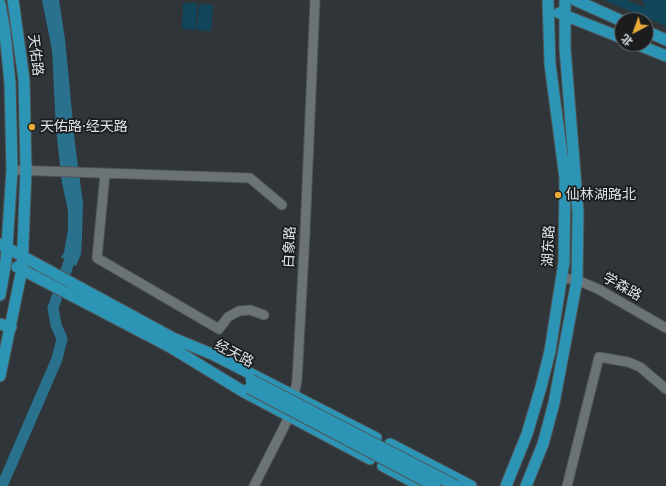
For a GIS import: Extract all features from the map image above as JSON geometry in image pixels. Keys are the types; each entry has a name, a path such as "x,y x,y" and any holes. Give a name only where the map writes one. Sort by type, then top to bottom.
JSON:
{"main road":[{"name":"天佑路","path":"0,376 5,325 22,269 26,170 24,80 13,0"},
{"name":"湖东路","path":"526,486 543,444 554,403 576,280 578,212 565,48 565,0"},
{"path":"575,0 614,17"},
{"name":"天佑路","path":"0,4 5,33 10,83 12,170 3,246 0,294"},
{"path":"548,4 564,15 614,35"},
{"name":"湖东路","path":"506,486 528,434 541,387 550,351 563,278 566,218 565,178 550,64 548,4"},
{"path":"654,35 666,40"},
{"path":"654,51 666,56"},
{"name":"经天路","path":"3,246 167,340"},
{"name":"经天路","path":"3,259 167,340 435,486"},
{"path":"167,340 214,355 376,438 370,459 289,416 167,340"},
{"name":"经天路","path":"250,384 456,486"},
{"path":"421,486 383,466 390,444 472,486"},
{"path":"373,448 386,455"}],"street":[{"name":"白象路","path":"254,486 289,416 296,381 306,233 316,0"},
{"path":"12,170 52,170 105,174 250,178 282,205"},
{"path":"105,174 97,258 219,329 228,318 239,311 250,310 264,315"},
{"name":"学森路","path":"563,278 576,280 598,289 666,328"},
{"path":"567,486 599,357 628,362 640,367 666,389"}],"shaded area":[{"path":"42,0 59,0 65,39 75,144 83,203 81,254 76,266 61,257 64,253 68,229 68,211 62,183 56,129 52,50"},
{"path":"604,0 628,0 646,7 642,0 666,0 666,26 654,21 654,12 633,12"},
{"path":"183,3 197,3 196,30 182,29"},
{"path":"199,4 213,5 211,31 197,30"}],"waterway":[{"path":"2,486 57,359 62,339 56,325 53,308 74,248"}],"place":[{"name":"天佑路·经天路","path":"32,127"},
{"name":"仙林湖路北","path":"558,195"}]}
